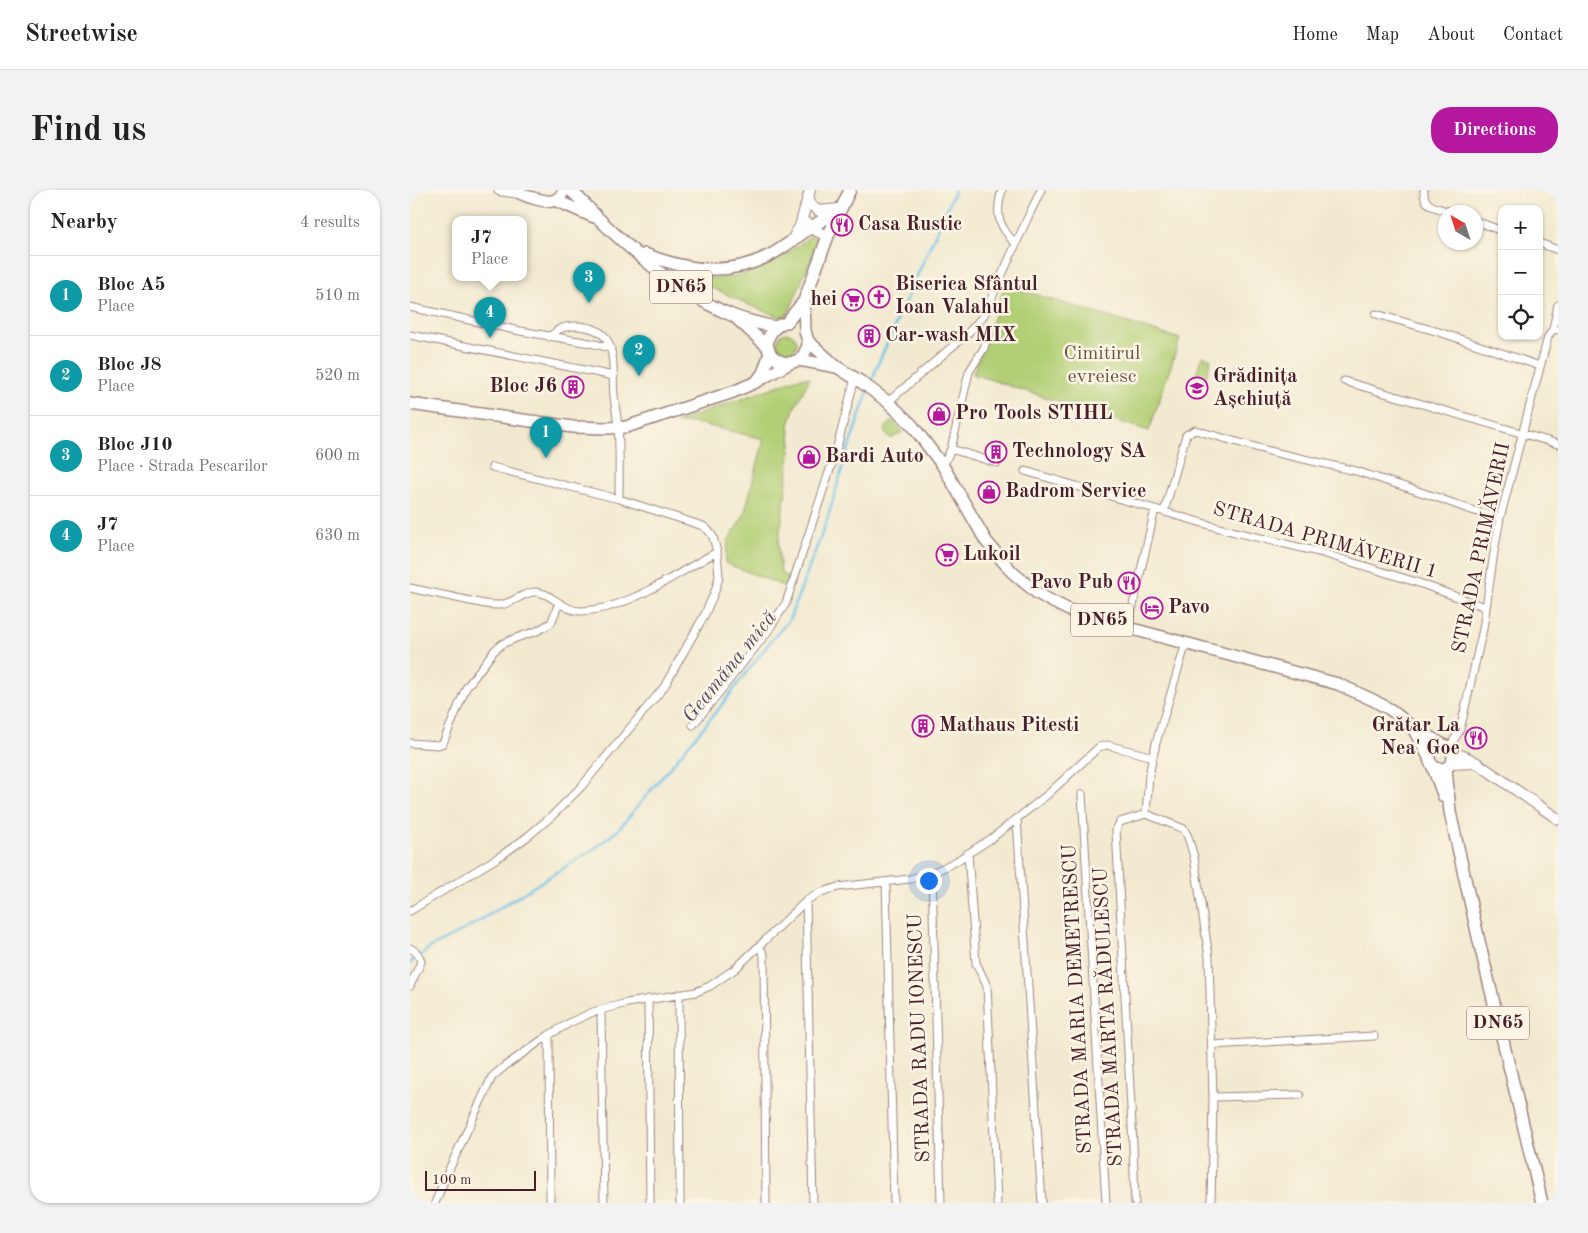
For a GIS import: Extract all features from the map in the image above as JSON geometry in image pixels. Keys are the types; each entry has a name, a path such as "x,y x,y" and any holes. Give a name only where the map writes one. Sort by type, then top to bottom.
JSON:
{"main road":[{"path":"499,190 518,192 551,201 563,194 564,190"},
{"name":"DN65","path":"570,190 600,220 677,284 735,317"},
{"path":"787,322 804,301 828,236 850,190"},
{"path":"809,194 812,206 818,211 840,209"},
{"path":"790,242 799,229 809,194"},
{"name":"DN65","path":"555,200 600,220"},
{"path":"632,248 679,266 722,268 740,266 760,260 778,251 840,209"},
{"path":"804,215 810,228 828,236"},
{"path":"410,404 573,427 618,428 634,424 724,395 756,382 794,362 806,352 804,301"},
{"path":"735,317 775,327"},
{"path":"735,317 778,361 837,367"},
{"path":"756,382 763,373 769,350 768,336 775,327 787,322 800,326 806,336 837,367"},
{"name":"DN65","path":"837,367 888,402 912,425 943,466 989,545 1023,582 1037,593 1071,611 1338,684 1391,710 1412,727 1449,749 1452,760 1448,766 1450,812"},
{"name":"DN65","path":"1412,727 1430,761 1450,812 1486,974 1542,1203"},
{"path":"1477,763 1438,768 1430,761 1430,753 1435,747 1443,745 1477,763 1558,819"}],"street":[{"path":"1002,190 998,206 998,219 1005,233 1016,244"},
{"path":"888,402 930,367 975,326 984,315 1041,190"},
{"path":"1424,194 1427,204 1438,208"},
{"path":"1483,224 1498,229"},
{"path":"1543,244 1558,250"},
{"name":"STRADA PRIMĂVERII","path":"1449,749 1460,730 1483,629 1500,518 1548,338 1556,330 1558,306"},
{"path":"410,307 610,348"},
{"path":"1376,314 1439,332 1540,366"},
{"path":"549,337 559,329 572,326 590,328 606,337 610,348 614,376 618,428 619,500"},
{"path":"943,466 951,449 969,372 984,348 988,337 986,331 975,326"},
{"path":"410,335 614,376"},
{"path":"693,725 766,634 786,602 858,380"},
{"path":"1344,381 1558,444"},
{"path":"1164,512 1186,435 1195,430 1269,451 1356,472 1500,518"},
{"path":"951,449 997,463"},
{"path":"410,912 502,855 527,837 552,816 581,787 664,687 705,614 719,577 717,552 713,537 703,526 619,500 492,467"},
{"name":"STRADA PRIMĂVERII 1","path":"1024,471 1164,512 1258,538 1319,552 1383,571 1485,608"},
{"path":"1128,627 1155,509"},
{"path":"410,588 491,605 505,604 536,592 547,595 565,607 581,611 621,602 644,592 717,552"},
{"path":"410,743 438,745 443,743 466,688 494,651 502,644 537,631 551,623 559,603"},
{"path":"1186,643 1153,758 1149,776 1146,814 1184,829 1194,857 1210,957 1213,1097 1211,1203"},
{"path":"435,1203 492,1077 549,1035 571,1022 601,1010 648,999 696,992 710,986 735,969 806,901 819,892 838,887 910,879 932,873 955,862 1017,819 1047,795 1091,752 1099,747 1107,745 1153,758"},
{"name":"STRADA MARIA DEMETRESCU","path":"1082,794 1106,1203"},
{"name":"STRADA MARTA RĂDULESCU","path":"1135,1203 1116,830 1120,822 1146,814"},
{"path":"1017,819 1042,1203"},
{"path":"968,853 976,963 987,986 997,1203"},
{"name":"STRADA RADU IONESCU","path":"932,873 941,1203"},
{"path":"886,882 894,1203"},
{"path":"806,901 813,1203"},
{"path":"759,946 764,956 766,1203"},
{"path":"410,986 421,962 412,949"},
{"path":"679,994 680,1203"},
{"path":"648,999 650,1203"},
{"path":"601,1010 604,1203"},
{"path":"549,1035 550,1203"},
{"path":"1212,1045 1374,1036"},
{"path":"1213,1097 1300,1095"}],"green space":[{"path":"813,236 818,242 786,316 781,317 758,309 680,273 683,271 703,277 721,278 749,273 762,268"},
{"name":"Cimitirul evreiesc","path":"1005,285 1180,339 1149,431 973,374"},
{"path":"787,333 794,336 797,343 794,350 787,353 780,350 777,343 780,336"},
{"path":"1202,356 1211,359 1206,377 1196,374"},
{"path":"799,378 810,378 794,409 789,425 791,444 778,545 781,573 794,580 791,589 725,563 728,541 744,515 764,439 696,423 675,423"},
{"path":"892,421 902,432 890,438 884,429"}],"waterway":[{"name":"Geamăna mică","path":"870,386 955,190"},
{"name":"Geamăna mică","path":"410,963 431,947 466,929 594,849 617,831 721,706 789,620 826,523 868,391"}],"place":[{"name":"Casa Rustic","path":"842,225"},
{"name":"Biserica Sfântul Ioan Valahul","path":"879,297"},
{"name":"hei","path":"853,300"},
{"name":"Bloc J10","path":"589,303"},
{"name":"Car-wash MIX","path":"869,336"},
{"name":"J7","path":"490,338"},
{"name":"Bloc J8","path":"639,376"},
{"name":"Bloc J6","path":"573,387"},
{"name":"Grădinița Așchiuță","path":"1197,388"},
{"name":"Pro Tools STIHL","path":"939,414"},
{"name":"Technology SA","path":"996,452"},
{"name":"Bardi Auto","path":"809,457"},
{"name":"Bloc A5","path":"546,458"},
{"name":"Badrom Service","path":"989,492"},
{"name":"Lukoil","path":"947,555"},
{"name":"Pavo Pub","path":"1129,583"},
{"name":"Pavo","path":"1152,608"},
{"name":"Mathaus Pitesti","path":"923,726"},
{"name":"Grătar La Nea' Goe","path":"1476,738"}]}
